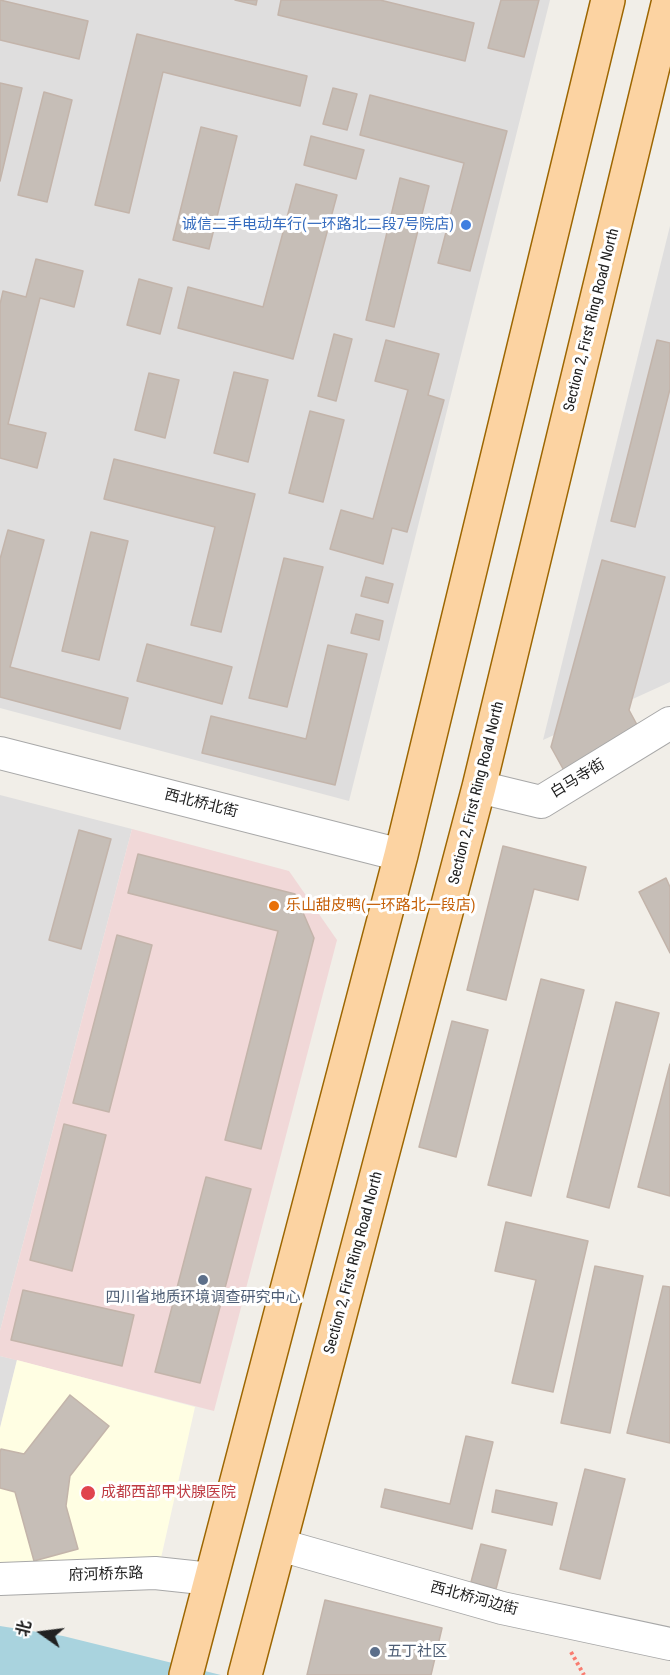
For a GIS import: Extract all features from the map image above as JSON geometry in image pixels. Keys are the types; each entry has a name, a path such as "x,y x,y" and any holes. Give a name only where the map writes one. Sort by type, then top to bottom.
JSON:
{"main road":[{"path":"186,1675 401,855 608,0"},
{"name":"Section 2, First Ring Road North","path":"245,1675 479,787 669,0"}],"street":[{"name":"白马寺街","path":"479,787 541,802 670,723"},
{"name":"西北桥北街","path":"0,753 401,855"},
{"name":"西北桥河边街","path":"280,1545 502,1608 670,1644"},
{"name":"府河桥东路","path":"0,1579 156,1574 209,1590"}],"shaded area":[{"path":"0,0 550,0 349,801 0,708"},
{"path":"670,226 670,682 543,740"},
{"path":"0,795 132,829 0,1331"},
{"path":"132,829 289,871 337,940 214,1411 0,1356 0,1331"},
{"path":"0,1356 17,1360 0,1428"},
{"name":"成都西部甲状腺医院","path":"17,1360 195,1407 161,1558 147,1564 0,1566 0,1428"}],"water":[{"path":"0,1626 63,1636 221,1675 0,1675"}],"building":[{"path":"0,0 88,21 79,59 0,40"},
{"path":"235,0 257,0 256,5"},
{"path":"281,0 380,0 474,23 465,61 278,15"},
{"path":"501,0 539,0 524,57 488,48"},
{"path":"137,34 307,76 300,106 163,72 129,213 95,205"},
{"path":"0,83 22,88 0,181"},
{"path":"333,88 357,94 347,130 323,124"},
{"path":"44,92 72,100 47,202 18,195"},
{"path":"370,95 507,131 470,271 438,263 464,163 360,135"},
{"path":"201,127 237,136 209,249 173,240"},
{"path":"311,136 364,150 356,179 304,165"},
{"path":"400,178 429,186 394,327 366,320"},
{"path":"296,184 337,195 293,359 178,328 188,287 263,307"},
{"path":"36,259 83,271 74,307 40,298 8,424 46,433 37,468 0,458 0,304 3,291 26,297"},
{"path":"139,279 172,288 160,334 127,325"},
{"path":"334,334 352,339 336,401 318,396"},
{"path":"386,340 439,354 428,395 444,400 407,532 392,528 383,564 330,549 341,510 373,519 408,390 375,381"},
{"path":"657,340 670,343 670,389 635,527 611,521"},
{"path":"234,372 268,380 248,462 214,453"},
{"path":"149,373 179,380 165,438 135,430"},
{"path":"310,411 344,420 323,502 289,493"},
{"path":"114,459 255,494 221,632 191,625 215,527 104,499"},
{"path":"8,530 44,540 10,667 128,698 120,729 0,697 0,559"},
{"path":"91,532 128,541 99,660 62,651"},
{"path":"284,558 323,567 287,707 249,698"},
{"path":"602,560 665,577 629,710 642,734 567,776 551,747"},
{"path":"366,577 393,584 388,603 361,596"},
{"path":"356,614 383,621 379,640 351,633"},
{"path":"147,644 232,667 222,704 137,681"},
{"path":"328,645 367,654 335,785 202,753 211,716 306,739"},
{"path":"79,830 111,839 81,949 49,940"},
{"path":"503,846 586,867 578,900 534,889 506,1000 467,990"},
{"path":"138,854 295,894 314,938 261,1149 225,1140 278,931 128,893"},
{"path":"666,878 670,887 670,953 639,892"},
{"path":"117,935 152,945 109,1112 73,1103"},
{"path":"541,979 584,990 531,1196 488,1185"},
{"path":"616,1002 659,1013 609,1208 567,1197"},
{"path":"452,1021 488,1030 456,1157 419,1147"},
{"path":"670,1064 670,1196 638,1187"},
{"path":"64,1124 106,1135 72,1271 30,1260"},
{"name":"四川省地质环境调查研究中心","path":"206,1177 251,1189 200,1383 155,1372"},
{"path":"506,1222 588,1241 553,1392 512,1383 536,1280 495,1271"},
{"path":"595,1266 643,1276 610,1433 561,1423"},
{"path":"663,1286 670,1287 670,1443 627,1433"},
{"path":"23,1290 134,1315 122,1366 11,1340"},
{"path":"70,1395 109,1426 70,1476 66,1506 78,1549 34,1561 15,1492 0,1488 0,1452 1,1449 24,1454"},
{"path":"466,1436 493,1442 472,1529 381,1507 385,1489 450,1504"},
{"path":"585,1469 625,1479 600,1579 560,1569"},
{"path":"496,1490 557,1503 552,1525 492,1512"},
{"path":"481,1544 506,1550 496,1589 471,1582"},
{"name":"五丁社区","path":"325,1600 442,1628 431,1675 307,1675"}],"place":[{"name":"诚信二手电动车行(一环路北二段7号院店)","path":"466,225"},
{"name":"乐山甜皮鸭(一环路北一段店)","path":"274,906"},
{"name":"四川省地质环境调查研究中心","path":"203,1280"},
{"name":"成都西部甲状腺医院","path":"88,1493"},
{"name":"五丁社区","path":"375,1652"}]}
